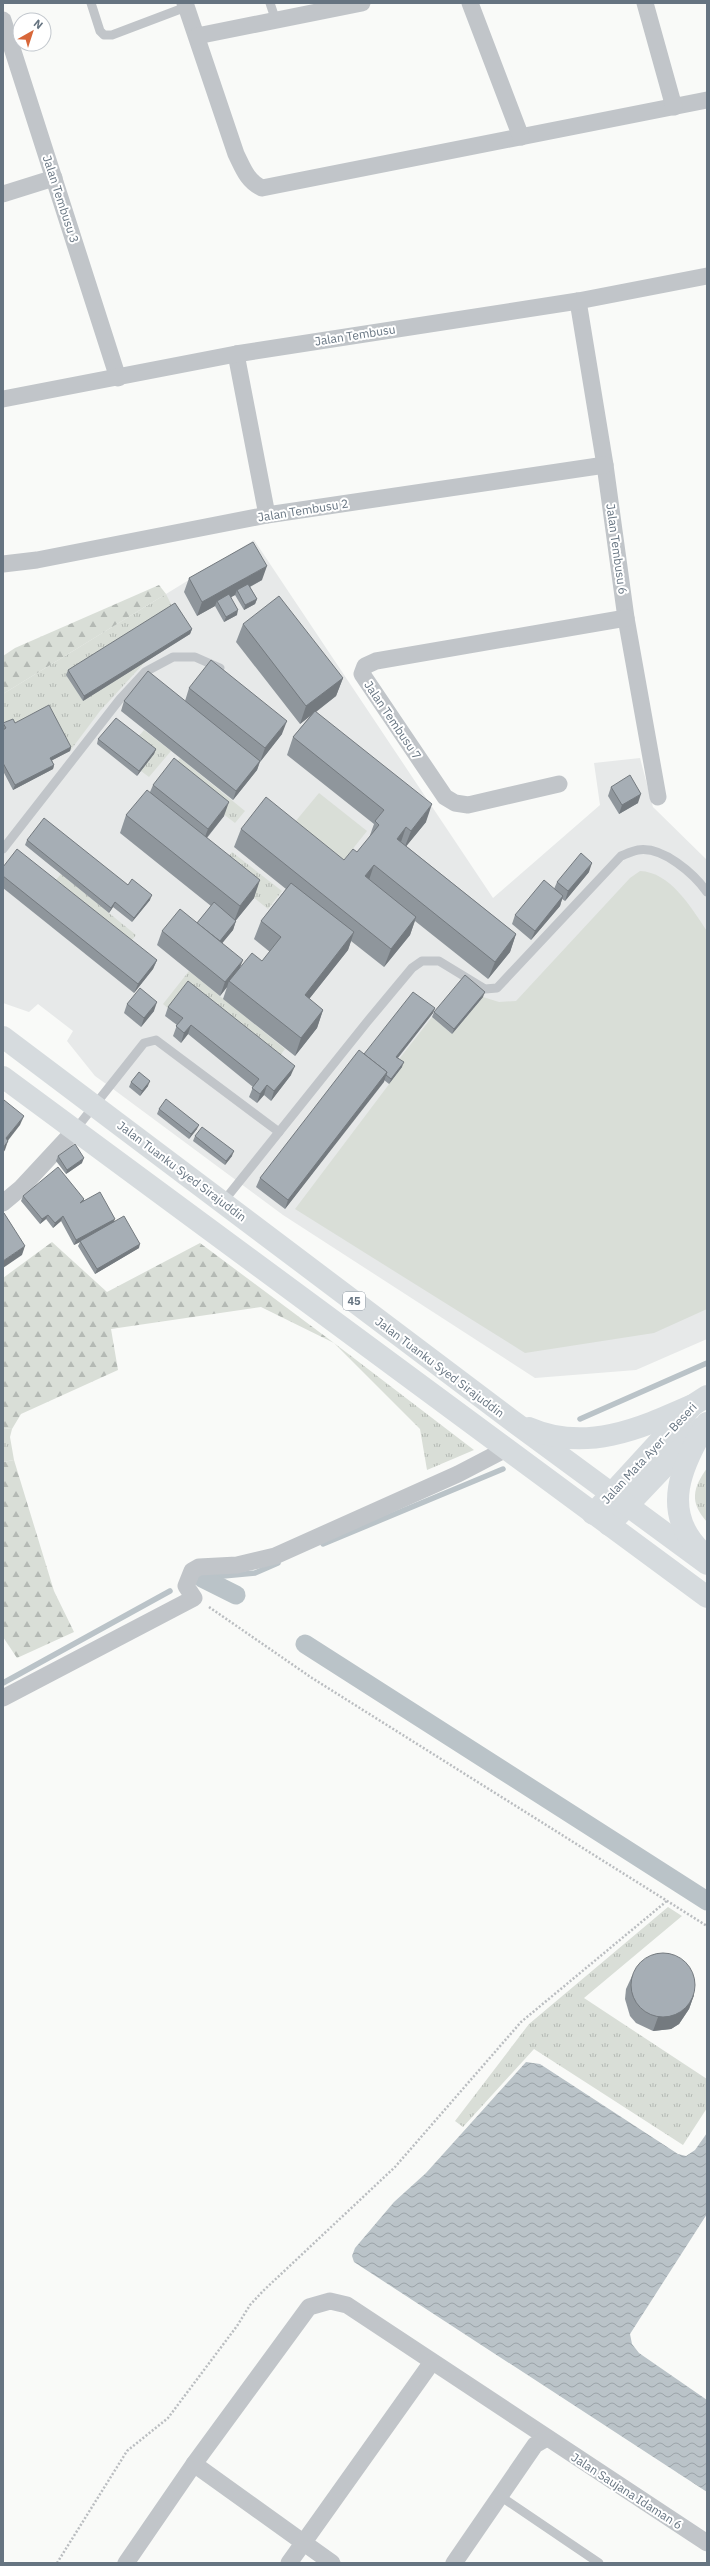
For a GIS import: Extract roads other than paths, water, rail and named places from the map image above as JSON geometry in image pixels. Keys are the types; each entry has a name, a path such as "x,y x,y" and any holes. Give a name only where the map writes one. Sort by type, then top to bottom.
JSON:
{"main road":[{"name":"Jalan Tuanku Syed Sirajuddin","path":"3,1037 510,1419 707,1564"},
{"name":"45","path":"3,1077 707,1598"},
{"path":"510,1419 538,1432 588,1439 612,1436 639,1429 700,1400"},
{"name":"Jalan Mata Ayer – Beseri","path":"601,1520 700,1400"},
{"path":"619,1499 707,1422"},
{"path":"707,1422 681,1474 678,1501 685,1531 694,1545 707,1557"}],"street":[{"path":"197,36 359,3"},
{"path":"470,3 521,137"},
{"path":"645,3 674,107"},
{"path":"185,5 197,36 236,154 247,176 254,184 262,188 707,100"},
{"name":"Jalan Tembusu 3","path":"3,20 118,378"},
{"path":"3,194 54,178"},
{"name":"Jalan Tembusu","path":"3,399 236,354 578,301 707,276"},
{"name":"Jalan Tembusu 6","path":"578,301 605,465 626,618 658,797"},
{"path":"236,354 267,515"},
{"name":"Jalan Tembusu 2","path":"3,564 37,560 267,515 605,465"},
{"name":"Jalan Tembusu 7","path":"559,784 468,805 455,802 445,797 362,674 365,666 376,661 626,618"},
{"path":"3,1203 21,1188 74,1131"},
{"path":"3,1698 194,1598 186,1586 192,1571 199,1567 237,1565 275,1556 458,1474 506,1449"},
{"name":"Jalan Saujana Idaman 6","path":"126,2563 194,2464 309,2307 330,2301 347,2305 707,2543"},
{"path":"289,2563 432,2362"},
{"path":"454,2563 535,2445 547,2438"},
{"path":"194,2464 332,2563"}],"lane":[{"path":"91,3 100,30 104,35 112,35 185,5"},
{"path":"270,3 276,21"},
{"path":"3,849 120,699 144,672 173,656 196,657 214,664 226,674"},
{"path":"223,1202 372,1016 412,968 422,961 439,961 485,989 497,988 621,856 639,849 660,853 681,865 699,880 707,892"},
{"path":"74,1131 144,1043 156,1040 279,1132"},
{"path":"500,2496 599,2563"}],"water":[{"path":"526,2062 540,2064 678,2154 686,2156 695,2150 707,2133 707,2214 630,2334 632,2344 639,2353 707,2400 707,2492 354,2262 352,2256 355,2248 394,2202 426,2173"}],"waterway":[{"path":"580,1419 707,1363"},
{"path":"323,1544 503,1469"},
{"path":"202,1578 255,1573 278,1563"},
{"path":"202,1578 236,1595"},
{"path":"3,1683 170,1591"},
{"path":"305,1644 707,1901"}]}
